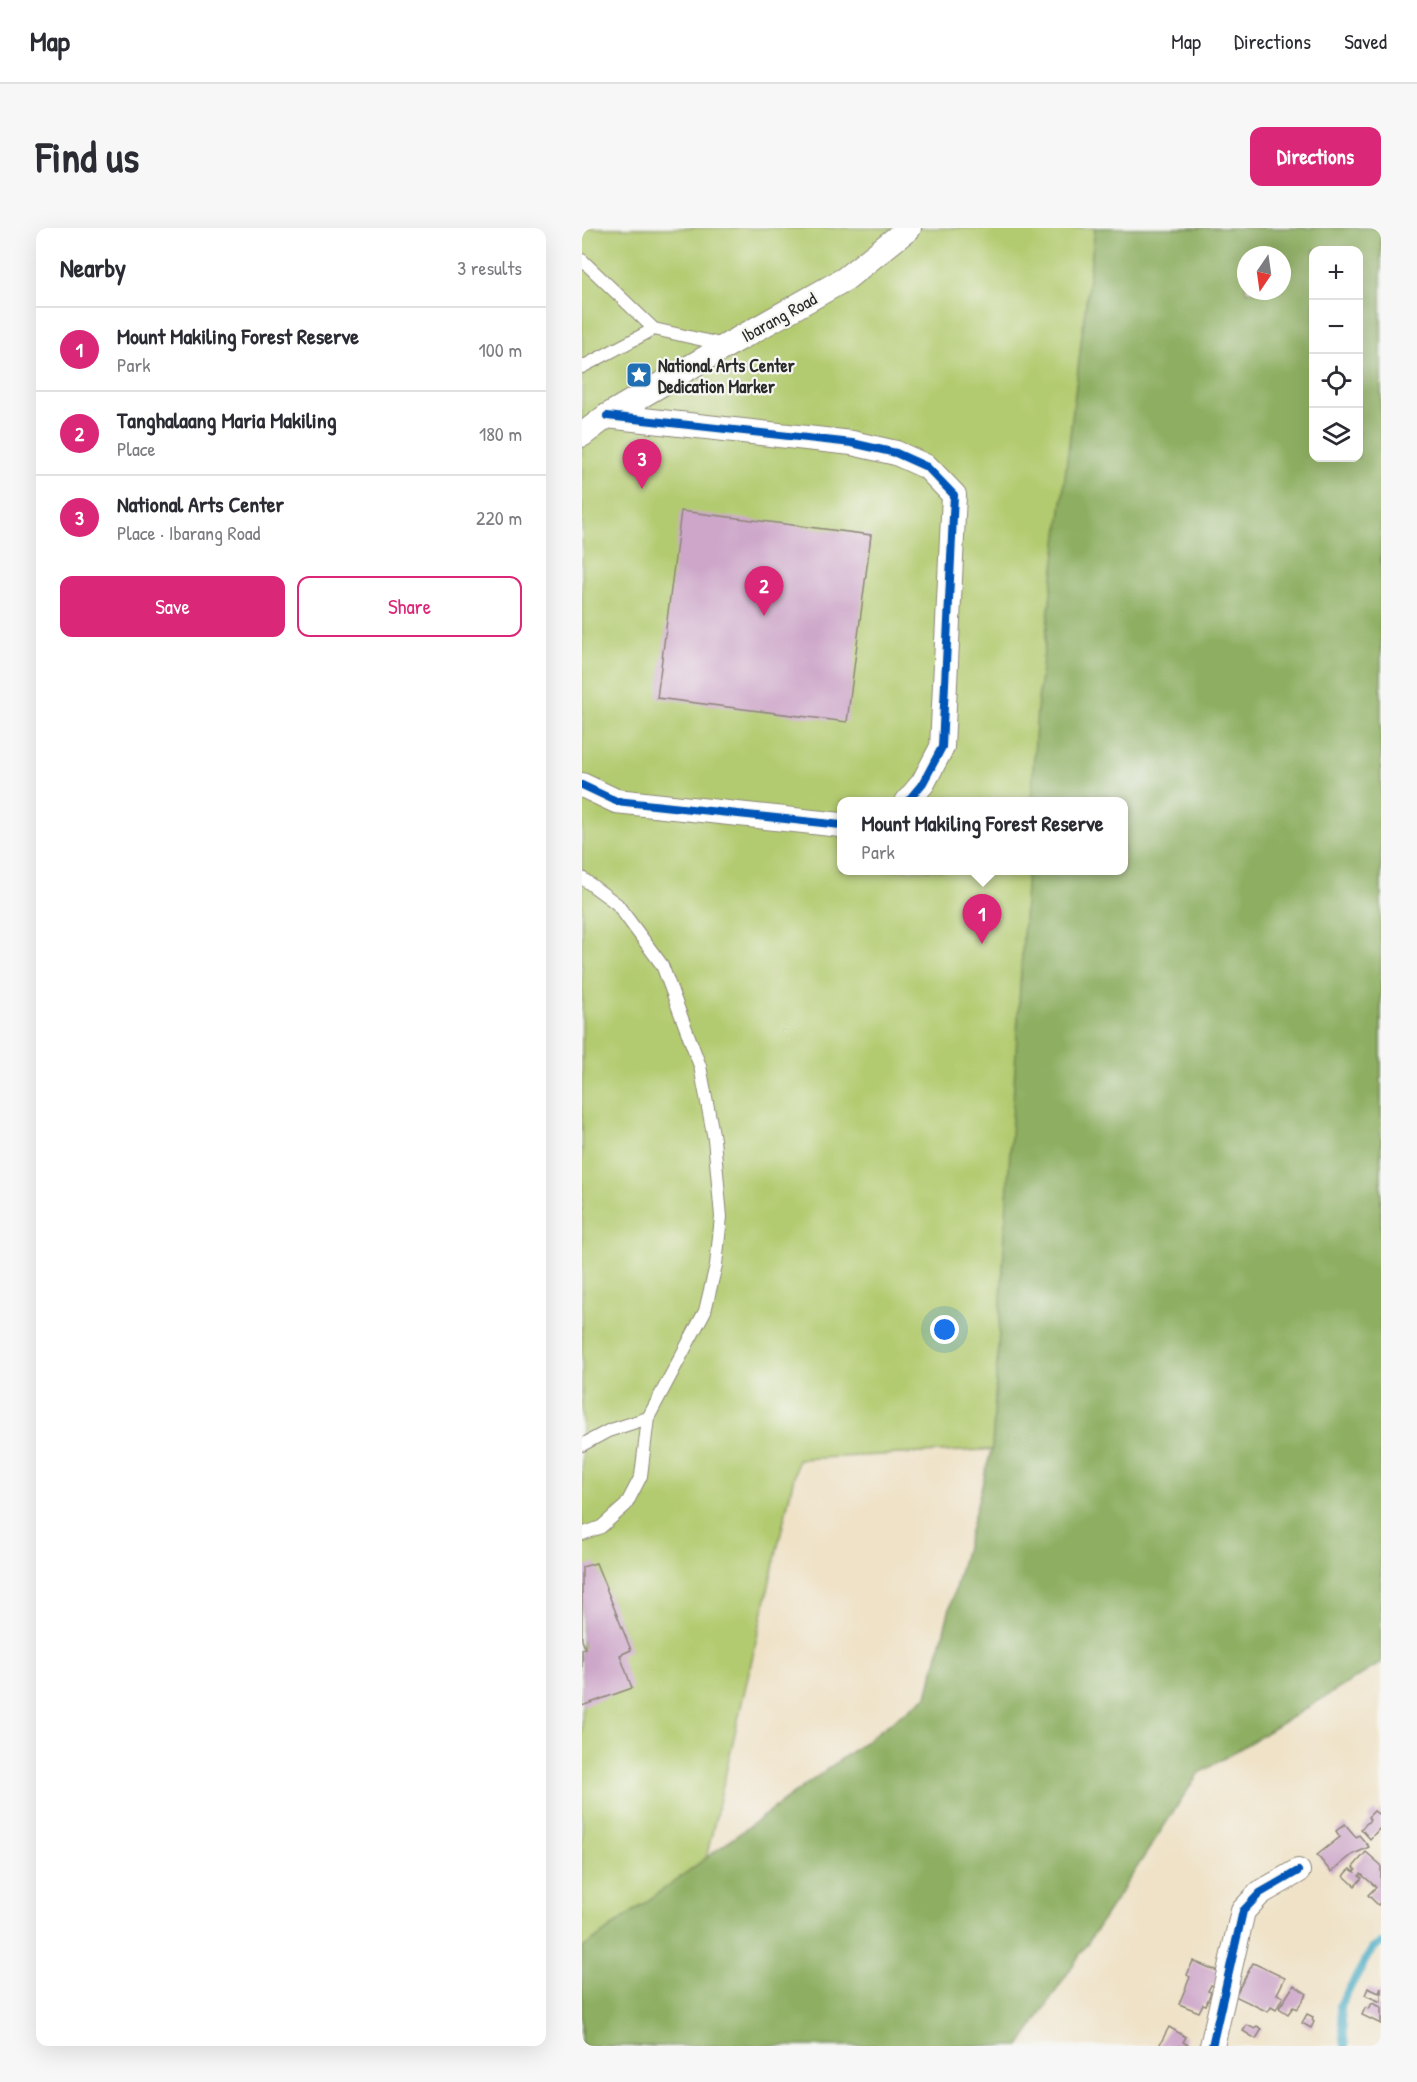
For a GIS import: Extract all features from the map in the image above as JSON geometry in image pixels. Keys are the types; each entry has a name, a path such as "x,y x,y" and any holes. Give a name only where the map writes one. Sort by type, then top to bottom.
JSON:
{"street":[{"name":"Ibarang Road","path":"582,435 607,416 845,279 909,228"},
{"path":"607,416 852,443 896,453 927,467 954,495 942,747 923,783 911,797"},
{"path":"584,789 616,801 681,810 837,825"},
{"path":"1212,2046 1243,1911 1260,1893 1298,1871"}],"lane":[{"path":"582,260 654,329 726,346"},
{"path":"582,367 654,329"},
{"path":"582,879 617,904 662,965 700,1066 714,1139 721,1216 716,1265 705,1311 648,1418 641,1476 626,1505 601,1527 582,1534"},
{"path":"582,1445 608,1431 648,1418"}],"green space":[{"path":"582,228 1381,228 1381,1431 798,1459 663,2046 582,2046"},
{"path":"1095,228 1381,228 1381,1663 1198,1774 1020,2046 582,2046 582,1949 927,1696 992,1447 1027,875 1128,875 1128,797 1031,797 1037,709"}],"building":[{"path":"681,511 871,535 847,722 657,698"},
{"path":"596,1563 631,1650 620,1655 632,1688 582,1706 582,1649 585,1648 582,1640 582,1567"},
{"path":"1381,1810 1381,1827 1370,1839 1361,1829 1370,1820 1368,1817 1374,1811 1378,1814"},
{"path":"1345,1824 1369,1847 1352,1855 1331,1872 1317,1855 1340,1837 1336,1831"},
{"path":"1366,1852 1381,1865 1381,1902 1378,1905 1368,1895 1376,1887 1361,1874 1359,1876 1362,1878 1355,1886 1344,1876 1350,1869 1355,1872 1353,1867"},
{"path":"1193,1961 1220,1972 1214,1986 1211,1985 1208,1991 1211,1992 1206,2005 1203,2004 1199,2012 1179,2004 1190,1977 1187,1975"},
{"path":"1253,1963 1285,1978 1277,1994 1283,1997 1276,2010 1271,2007 1268,2012 1235,1996"},
{"path":"1294,1985 1307,1994 1297,2009 1293,2007 1288,2014 1279,2008"},
{"path":"1368,1988 1379,1993 1381,1988 1381,2002 1365,1995"},
{"path":"1372,2003 1381,2007 1381,2024 1362,2015 1365,2008 1369,2009"},
{"path":"1307,2014 1313,2017 1314,2022 1311,2028 1302,2023"},
{"path":"1247,2025 1255,2029 1257,2026 1262,2029 1256,2039 1243,2031"},
{"path":"1169,2027 1186,2037 1183,2042 1190,2046 1159,2046"}],"waterway":[{"path":"1345,2046 1340,2005 1372,1949 1381,1943"}],"cycle path":[{"path":"607,416 852,443 896,453 927,467 954,495 942,747 923,783 911,797"},
{"path":"582,785 616,801 837,825"},
{"path":"1212,2046 1243,1911 1260,1893 1298,1871"}],"place":[{"name":"National Arts Center Dedication Marker","path":"639,375"},
{"name":"National Arts Center","path":"642,489"},
{"name":"Tanghalaang Maria Makiling","path":"764,616"},
{"name":"Mount Makiling Forest Reserve","path":"982,944"}]}
